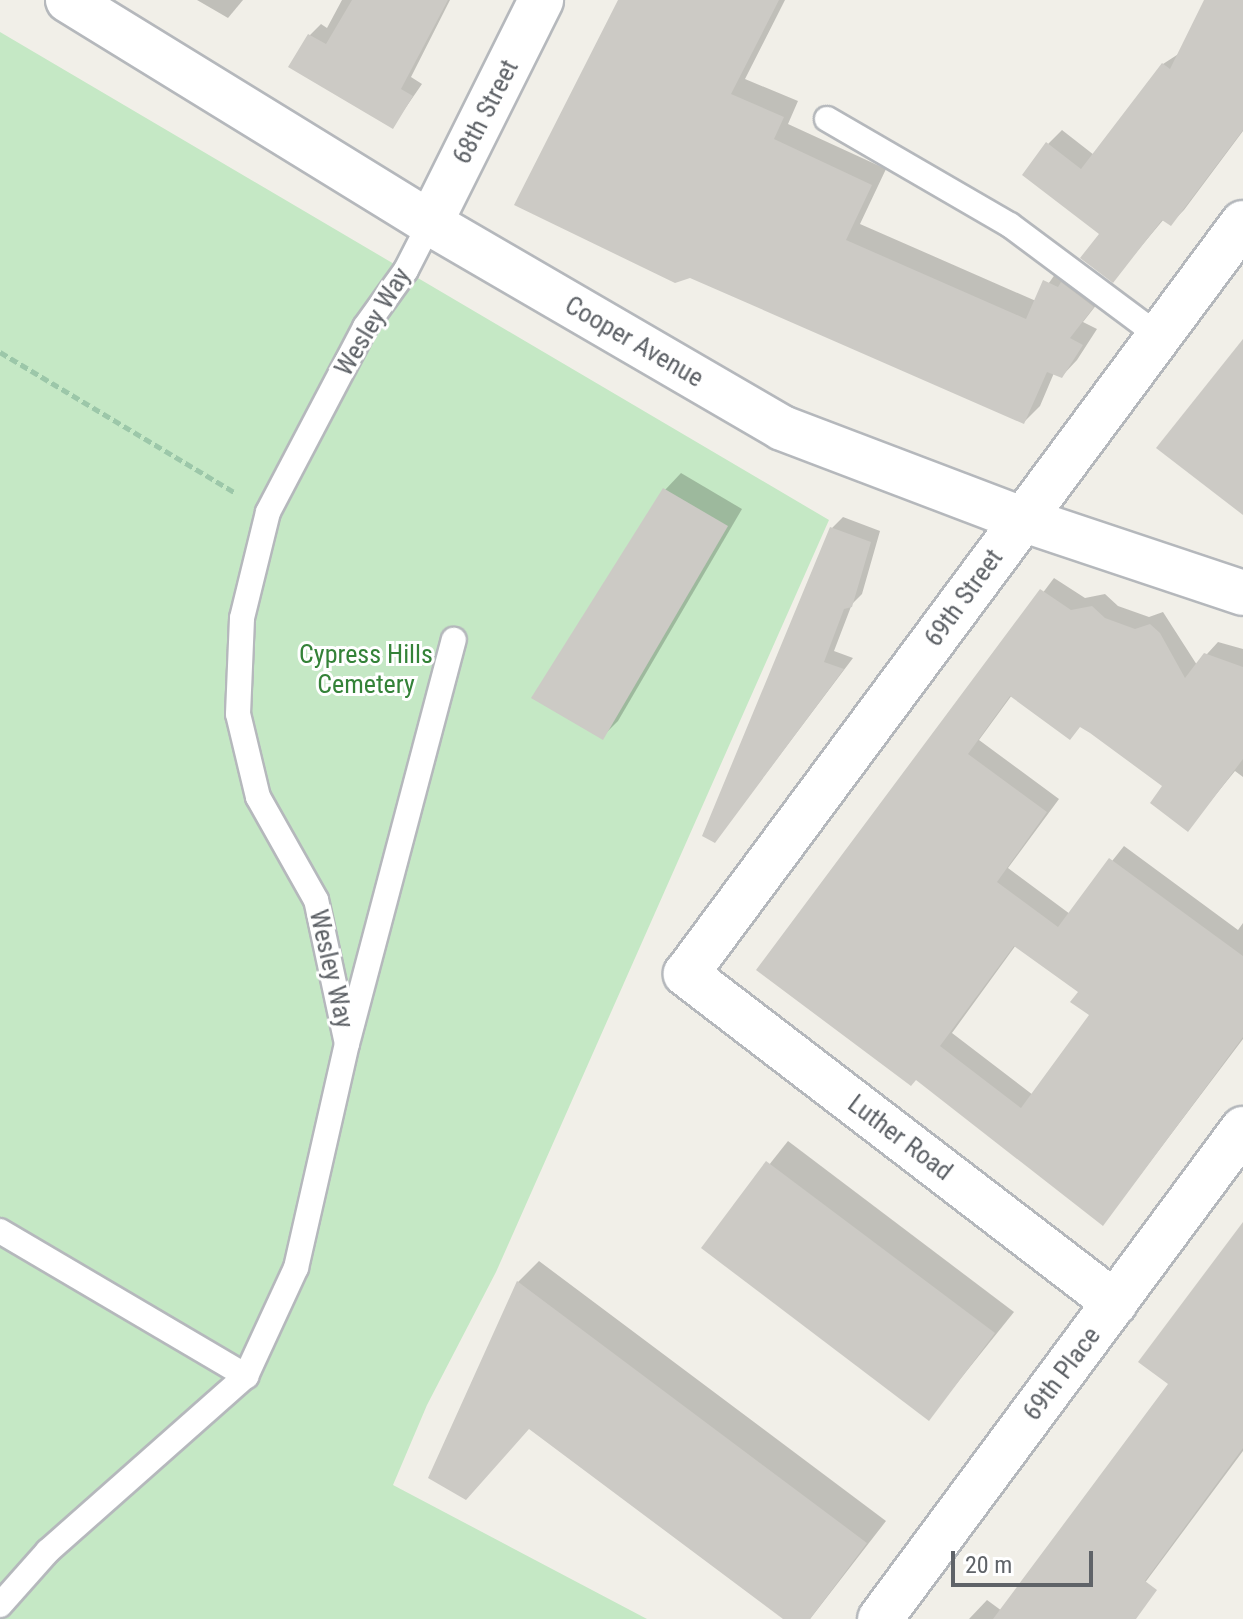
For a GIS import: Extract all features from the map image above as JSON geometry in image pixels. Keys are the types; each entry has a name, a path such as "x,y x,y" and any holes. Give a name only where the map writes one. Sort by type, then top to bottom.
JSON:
{"street":[{"name":"Cooper Avenue","path":"68,0 430,223 782,428 1022,519 1243,593"},
{"name":"68th Street","path":"430,223 541,0"},
{"name":"69th Street","path":"686,974 1243,223"},
{"name":"Luther Road","path":"686,974 1115,1303"},
{"name":"69th Place","path":"880,1619 1243,1129"}],"lane":[{"path":"827,119 1010,225 1159,336"},
{"name":"Wesley Way","path":"0,1605 48,1551 246,1376 296,1268 347,1044 316,900 258,797 238,714 242,618 268,512 365,327 406,270 430,223"},
{"path":"347,1044 454,640"},
{"path":"0,1231 246,1376"}],"path":[{"path":"0,352 268,512"}],"green space":[{"name":"Cypress Hills Cemetery","path":"0,32 829,520 496,1272 427,1405 393,1485 647,1619 0,1619"}],"building":[{"path":"352,0 448,0 401,89 413,96 393,129 288,67 308,34 326,44"},
{"path":"618,0 779,0 731,94 784,117 774,139 872,185 846,240 1026,319 1043,280 1058,287 1061,282 1094,307 1070,338 1083,345 1062,378 1047,372 1024,424 690,278 675,283 514,205"},
{"path":"1204,0 1243,0 1243,130 1171,226 1162,220 1113,283 1080,258 1099,234 1022,175 1046,142 1081,169 1162,63 1170,69"},
{"path":"1243,339 1243,515 1156,448"},
{"path":"663,488 728,526 603,740 531,698"},
{"path":"830,527 871,542 852,607 844,609 824,662 844,669 715,843 702,836"},
{"path":"1040,589 1071,610 1092,606 1105,618 1135,629 1150,624 1160,633 1185,678 1204,653 1243,667 1243,759 1188,832 1150,803 1162,786 1080,727 1070,740 1010,696 968,754 1047,812 997,882 1058,927 1109,858 1243,956 1243,1037 1103,1226 916,1080 911,1086 756,970","holes":["1014,946 1078,992 1070,1002 1089,1015 1021,1108 940,1046"]},
{"path":"766,1161 995,1333 929,1421 701,1248"},
{"path":"1243,1222 1243,1448 1145,1581 1157,1590 1136,1619 993,1619 1168,1384 1138,1362"},
{"path":"517,1281 867,1543 810,1619 783,1619 529,1429 466,1500 428,1478"}]}
